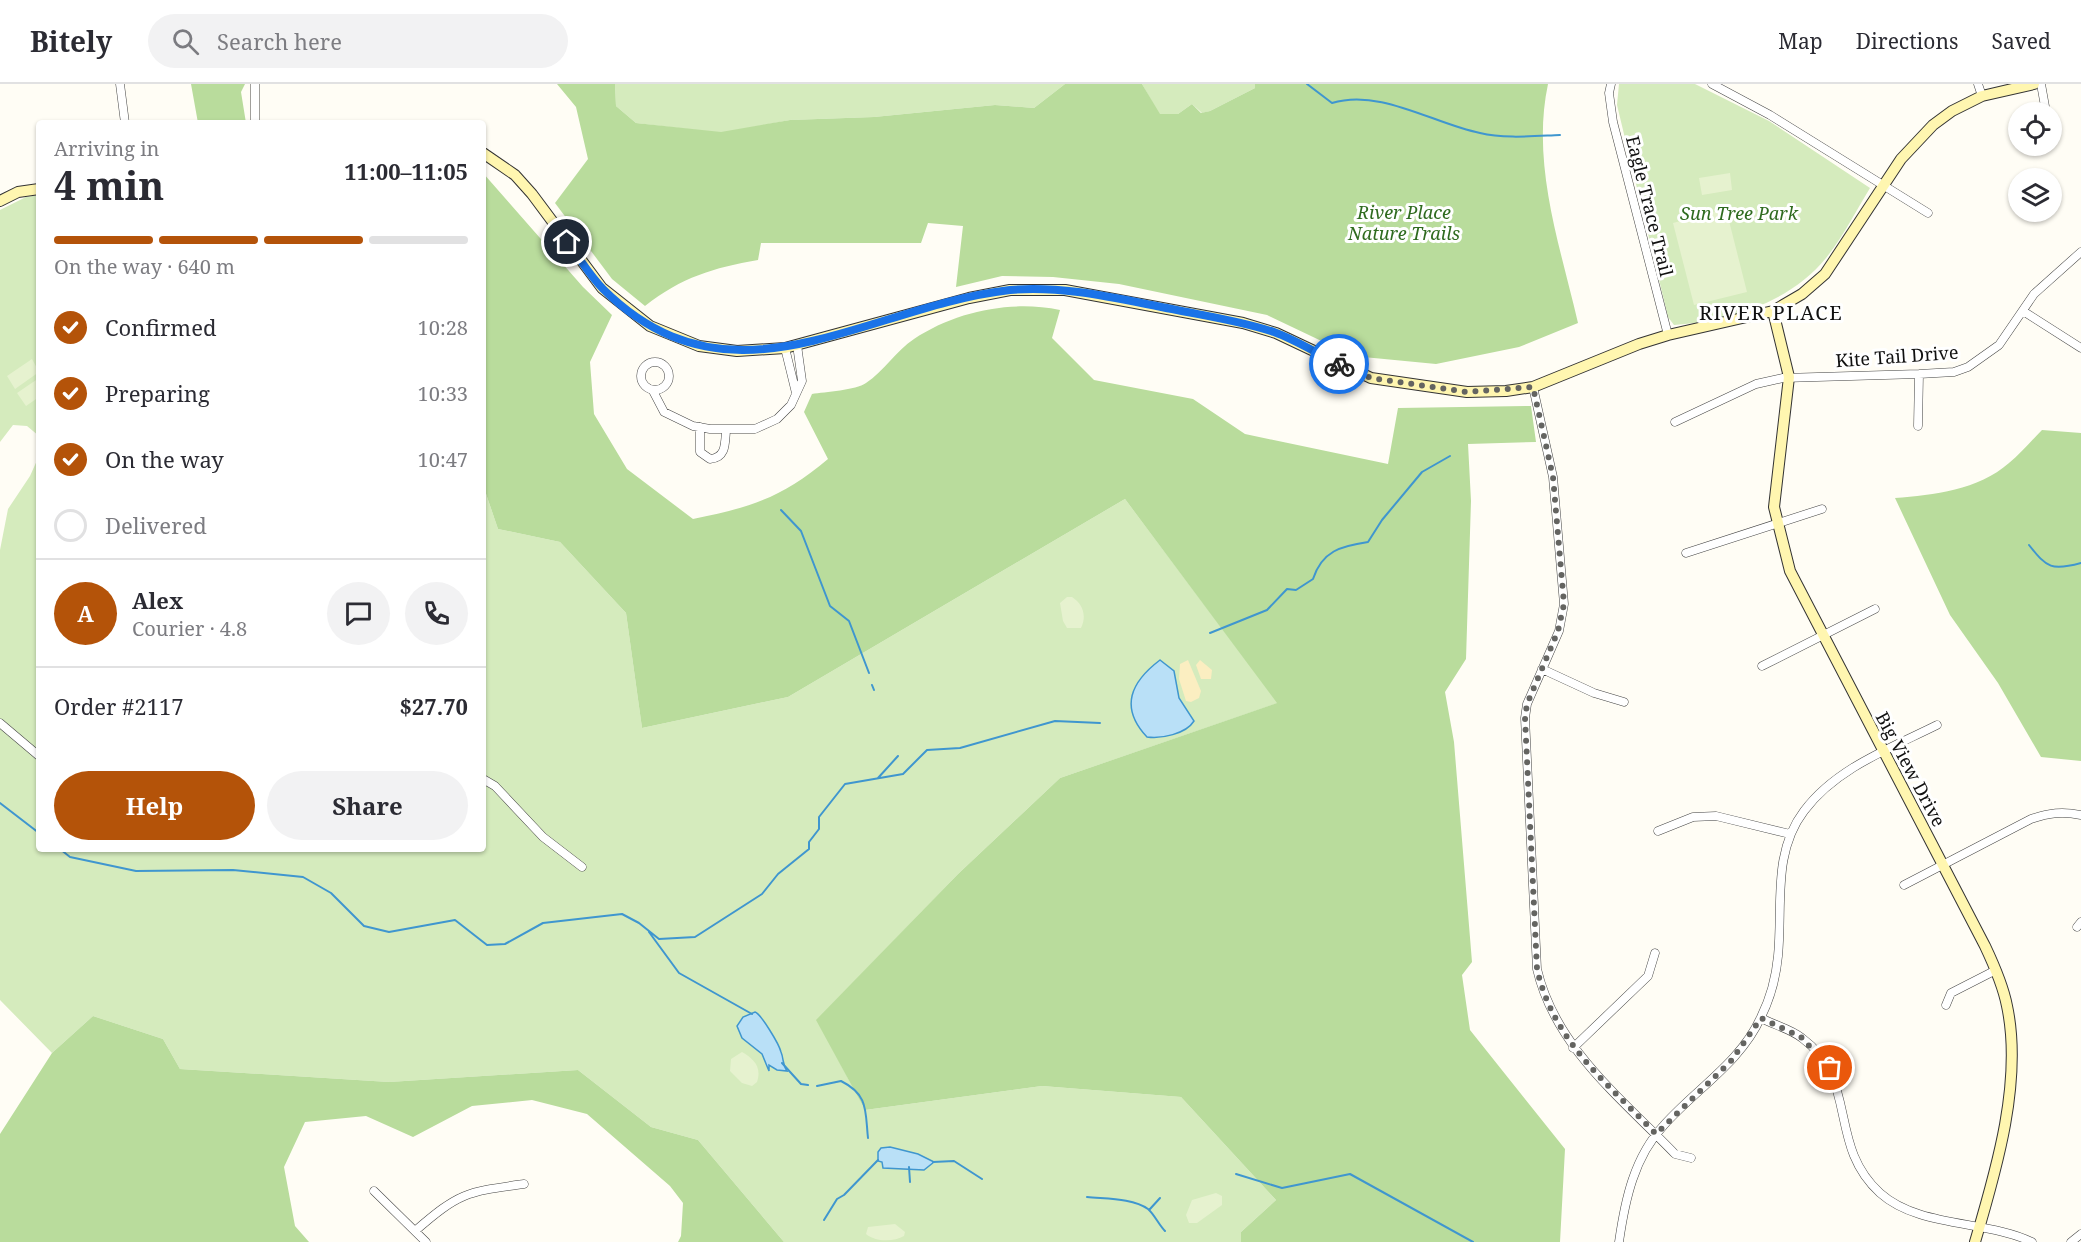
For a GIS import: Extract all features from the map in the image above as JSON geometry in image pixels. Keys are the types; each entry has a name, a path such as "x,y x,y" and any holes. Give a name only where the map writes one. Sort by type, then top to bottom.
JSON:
{"street":[{"path":"120,84 125,120"},
{"path":"255,84 255,120"},
{"name":"Eagle Trace Trail","path":"1611,84 1609,93 1613,122 1668,335"},
{"path":"1712,84 1770,115 1928,213"},
{"path":"1978,84 1982,96"},
{"path":"486,155 507,168 527,188 602,288 650,326 699,346 737,351 785,348 969,298 1010,290 1065,290 1243,323 1276,333 1371,378 1467,392 1533,387 1668,335 1773,311 1802,294 1825,274 1901,159 1933,125 1952,111 1982,96 2034,84"},
{"path":"2041,84 2044,102"},
{"path":"0,201 18,192 36,189"},
{"name":"Kite Tail Drive","path":"1675,422 1756,384 1789,377 1954,372 1982,360 1999,345 2044,283 2081,252"},
{"name":"Big View Drive","path":"1773,311 1789,377 1774,507 1776,524 1790,571 1996,970 2007,1006 2011,1033 2011,1088 1975,1242"},
{"path":"2023,311 2081,348"},
{"path":"652,391 664,412 675,419 700,427 726,430 755,429 777,419 791,405 802,381 797,345"},
{"path":"785,348 796,393"},
{"path":"1918,426 1919,374"},
{"path":"1533,387 1553,477 1564,592 1558,631 1527,704 1525,718 1537,969 1548,1006 1573,1048 1675,1154 1691,1158"},
{"path":"700,427 700,452 710,459 721,456 725,450 726,430"},
{"path":"1686,553 1822,508"},
{"path":"1762,666 1875,609"},
{"path":"1542,669 1594,693 1624,702"},
{"path":"0,723 36,753"},
{"path":"1619,1242 1626,1197 1638,1164 1656,1134 1731,1061 1761,1018 1771,991 1778,956 1781,875 1790,834 1804,810 1837,779 1937,725"},
{"path":"486,781 495,786 543,837 582,867"},
{"path":"1904,885 2031,819 2048,813 2066,812 2081,815"},
{"path":"1658,831 1693,817 1716,816 1790,834"},
{"path":"1573,1048 1648,976 1655,953"},
{"path":"1946,1005 1951,993 1996,970"},
{"path":"1761,1018 1801,1037 1830,1068 1837,1084 1853,1158 1864,1177 1883,1195 1905,1209 2032,1242"},
{"path":"415,1231 444,1206 464,1194 524,1184"},
{"path":"374,1191 426,1242"},
{"path":"2071,1242 2081,1234"}],"green space":[{"path":"191,84 245,84 241,92 246,120 197,120"},
{"name":"River Place Nature Trails","path":"557,84 615,84 616,106 636,123 721,132 790,120 874,117 995,105 1034,108 1065,84 1142,84 1160,114 1178,114 1192,104 1201,113 1210,111 1255,88 1255,84 1548,84 1543,144 1545,174 1556,234 1578,323 1519,347 1436,364 1353,356 1267,315 1119,284 1053,277 1002,276 956,287 963,226 928,223 921,243 761,243 758,260 698,275 672,288 645,306 612,279 555,203 588,159 576,107"},
{"path":"615,84 1065,84 1034,108 995,105 874,117 790,120 721,133 636,123 616,106"},
{"path":"1142,84 1255,84 1255,88 1210,111 1202,113 1192,104 1178,114 1159,114"},
{"name":"Sun Tree Park","path":"1619,84 1695,84 1769,121 1870,188 1844,233 1826,258 1795,287 1757,307 1737,314 1674,325 1668,317 1617,105"},
{"path":"1730,173 1732,190 1702,195 1699,178"},
{"path":"486,176 583,287 612,315 590,362 594,414 627,469 693,519 765,499 796,483 828,459 804,412 812,394 848,389 866,383 879,373 901,349 930,329 966,315 1003,307 1041,307 1060,310 1052,338 1094,380 1193,399 1245,434 1388,464 1398,408 1531,406 1536,442 1468,444 1471,501 1466,659 1445,692 1454,742 1472,962 1462,975 1470,1030 1565,1149 1560,1242 1241,1242 1241,1232 1276,1200 1181,1097 1042,1086 865,1110 816,1020 958,874 1060,778 1277,703 1125,499 788,697 642,728 626,613 560,542 498,529 486,494"},
{"path":"36,195 36,434 27,426 13,425 0,442 0,210 26,197"},
{"path":"1726,209 1747,292 1694,305 1673,223"},
{"path":"32,359 36,366 36,374 15,389 7,376"},
{"path":"36,380 36,399 26,406 17,393"},
{"path":"2042,430 2081,433 2081,761 2041,757 1998,683 1950,615 1895,498 1955,490 1984,479 2009,463"},
{"path":"36,463 36,852 486,852 486,494 498,529 560,542 626,613 642,728 788,697 1125,499 1278,703 1060,778 958,874 817,1020 865,1110 1042,1086 1181,1097 1276,1200 1241,1232 1241,1242 784,1242 698,1140 651,1127 578,1070 389,1082 180,1069 163,1039 93,1016 52,1053 0,1000 0,550 8,509"},
{"path":"1067,597 1072,597 1081,607 1084,619 1081,628 1067,628 1063,621 1060,603"},
{"path":"93,1016 163,1039 180,1069 389,1082 578,1070 651,1127 698,1140 784,1242 678,1242 681,1236 683,1203 670,1186 587,1114 532,1100 472,1106 413,1137 366,1116 305,1122 284,1167 295,1226 309,1242 0,1242 0,1134 52,1053"},
{"path":"742,1052 758,1068 757,1082 752,1086 742,1083 730,1071 731,1059"},
{"path":"1216,1193 1222,1196 1222,1205 1197,1223 1189,1223 1186,1215 1192,1200"},
{"path":"895,1224 905,1232 904,1236 885,1240 874,1239 866,1234 868,1227"}],"sand":[{"path":"1188,660 1201,691 1199,698 1191,702 1186,701 1179,679 1180,664"},
{"path":"1200,660 1212,670 1211,679 1201,679 1196,665"}],"water":[{"path":"1160,660 1174,671 1179,698 1194,721 1190,726 1173,735 1147,737 1133,715 1132,696 1142,677"},
{"path":"755,1012 777,1043 787,1071 777,1070 769,1065 769,1071 762,1054 742,1038 737,1026 743,1017"},
{"path":"890,1147 918,1154 934,1162 924,1170 883,1168 882,1162 878,1161 878,1152 881,1148"}],"waterway":[{"path":"1307,84 1332,103 1369,100 1407,109 1462,129 1489,135 1509,137 1560,135"},
{"path":"1210,633 1267,610 1287,589 1296,590 1313,579 1327,556 1341,548 1368,542 1382,520 1422,472 1450,456"},
{"path":"781,510 801,531 830,606 849,621 869,673"},
{"path":"2029,545 2041,559 2051,566 2063,567 2081,563"},
{"path":"872,685 874,690"},
{"path":"64,852 70,857 136,871 233,870 303,877 331,893 364,926 389,932 455,920 487,945 505,944 543,923 622,914 639,923 659,939 695,937 762,894 778,874 809,849 809,842 819,829 819,817 845,784 903,774 927,750 960,748 1055,721 1100,723"},
{"path":"878,778 898,756"},
{"path":"0,803 36,831"},
{"path":"649,932 679,973 752,1014"},
{"path":"782,1063 801,1084 808,1085"},
{"path":"817,1086 841,1081 857,1092 866,1112 868,1138"},
{"path":"824,1220 837,1199 844,1195 878,1160"},
{"path":"933,1162 954,1161 982,1179"},
{"path":"909,1167 910,1182"},
{"path":"1236,1174 1282,1188 1350,1174 1473,1242"},
{"path":"1087,1197 1142,1205 1150,1211 1165,1231"},
{"path":"1150,1209 1160,1198"}],"way so far":[{"path":"1339,364 1371,378 1467,392 1506,391 1533,387 1553,477 1564,604 1558,631 1527,704 1525,750 1537,969 1541,988 1559,1028 1573,1048 1656,1134 1731,1061 1761,1018 1801,1037 1830,1068"}],"district":[{"name":"RIVER PLACE","path":"1771,312"}],"route":[{"path":"567,242 602,288 625,308 650,326 699,346 737,351 785,348 969,298 1010,290 1043,289 1104,296 1243,323 1276,333 1339,364"}]}
